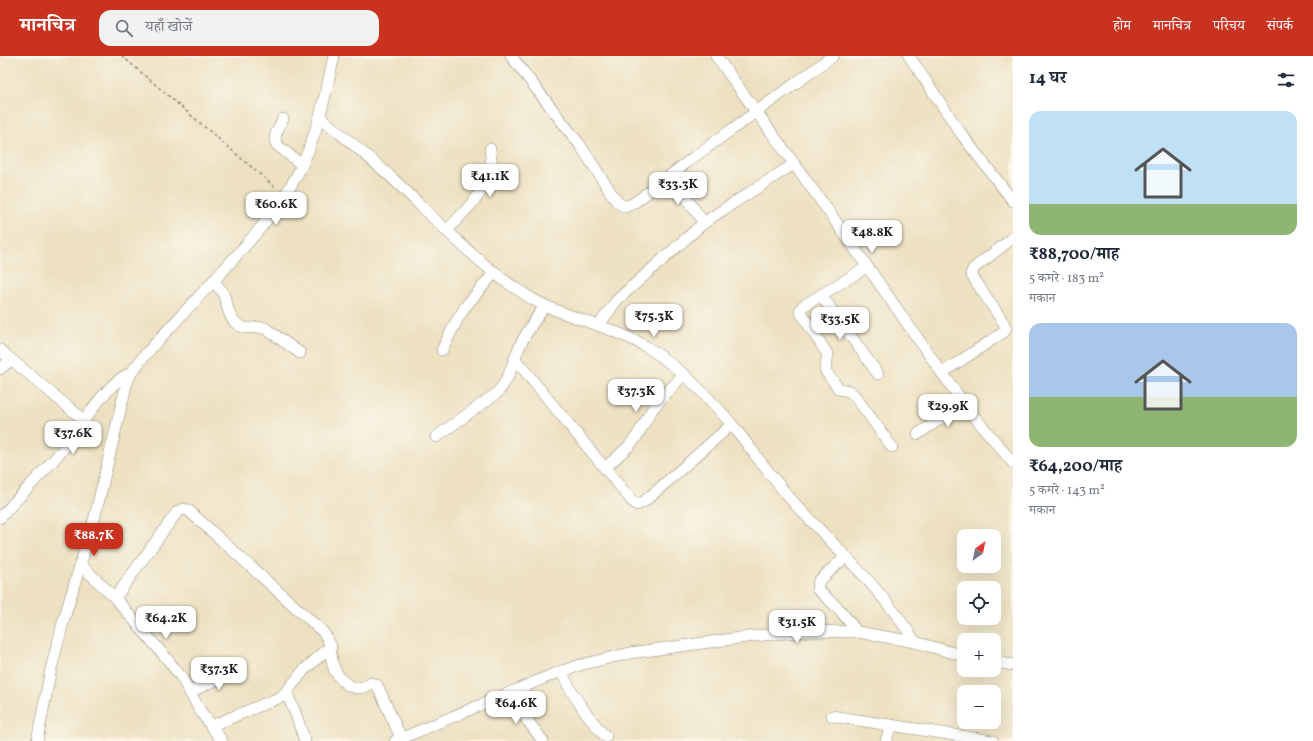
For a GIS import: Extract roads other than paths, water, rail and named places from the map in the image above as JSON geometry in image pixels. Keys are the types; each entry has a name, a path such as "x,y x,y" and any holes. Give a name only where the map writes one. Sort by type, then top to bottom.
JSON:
{"street":[{"path":"0,518 64,447 98,402 116,382 132,370 244,247 285,195 302,165 320,117 334,56"},
{"path":"511,56 580,145 620,204 625,207 634,202 833,56"},
{"path":"716,56 757,111 942,373 964,403 1013,463"},
{"path":"909,56 962,135 1013,201"},
{"path":"320,117 388,175 495,272 524,294 545,306 623,335 651,349 684,374 707,397 731,425 791,499 846,556 906,627 915,642"},
{"path":"283,119 274,137 274,141 302,165"},
{"path":"447,230 482,190 491,171 490,149"},
{"path":"599,325 612,306 628,290 704,223 794,164"},
{"path":"670,175 704,223"},
{"path":"942,373 1004,332 1006,328 1003,322 971,274 974,268 1013,238"},
{"path":"867,267 821,294 803,306 800,310 828,355 825,368 826,373 839,389 849,391 855,396 892,447"},
{"path":"442,350 465,307 495,272"},
{"path":"213,281 222,293 230,316 234,322 241,327 265,328 300,354"},
{"path":"821,294 878,374"},
{"path":"436,437 496,393 504,385 527,333 545,306"},
{"path":"0,350 85,421"},
{"path":"515,359 632,501 637,505 640,505 653,494 731,425"},
{"path":"0,369 11,360"},
{"path":"36,741 51,669 95,516 126,386 132,370"},
{"path":"605,468 629,446 637,436 653,408 684,374"},
{"path":"918,434 964,403"},
{"path":"115,598 177,512 184,508 323,632 329,640 331,646 332,664 341,679 347,684 358,688 372,683 377,685 398,740 561,672 580,665 630,653 809,631 857,632 915,642 957,654"},
{"path":"846,556 819,581 817,589 840,610 857,632"},
{"path":"80,564 115,598 168,660 181,677 201,712 222,741"},
{"path":"211,726 274,701 286,692 304,670 331,646"},
{"path":"1001,663 1013,665"},
{"path":"190,692 239,669"},
{"path":"561,672 580,706 589,719 606,737"},
{"path":"286,692 295,712 304,741"},
{"path":"507,694 543,741"},
{"path":"832,716 993,741"},
{"path":"886,741 891,725"}]}
